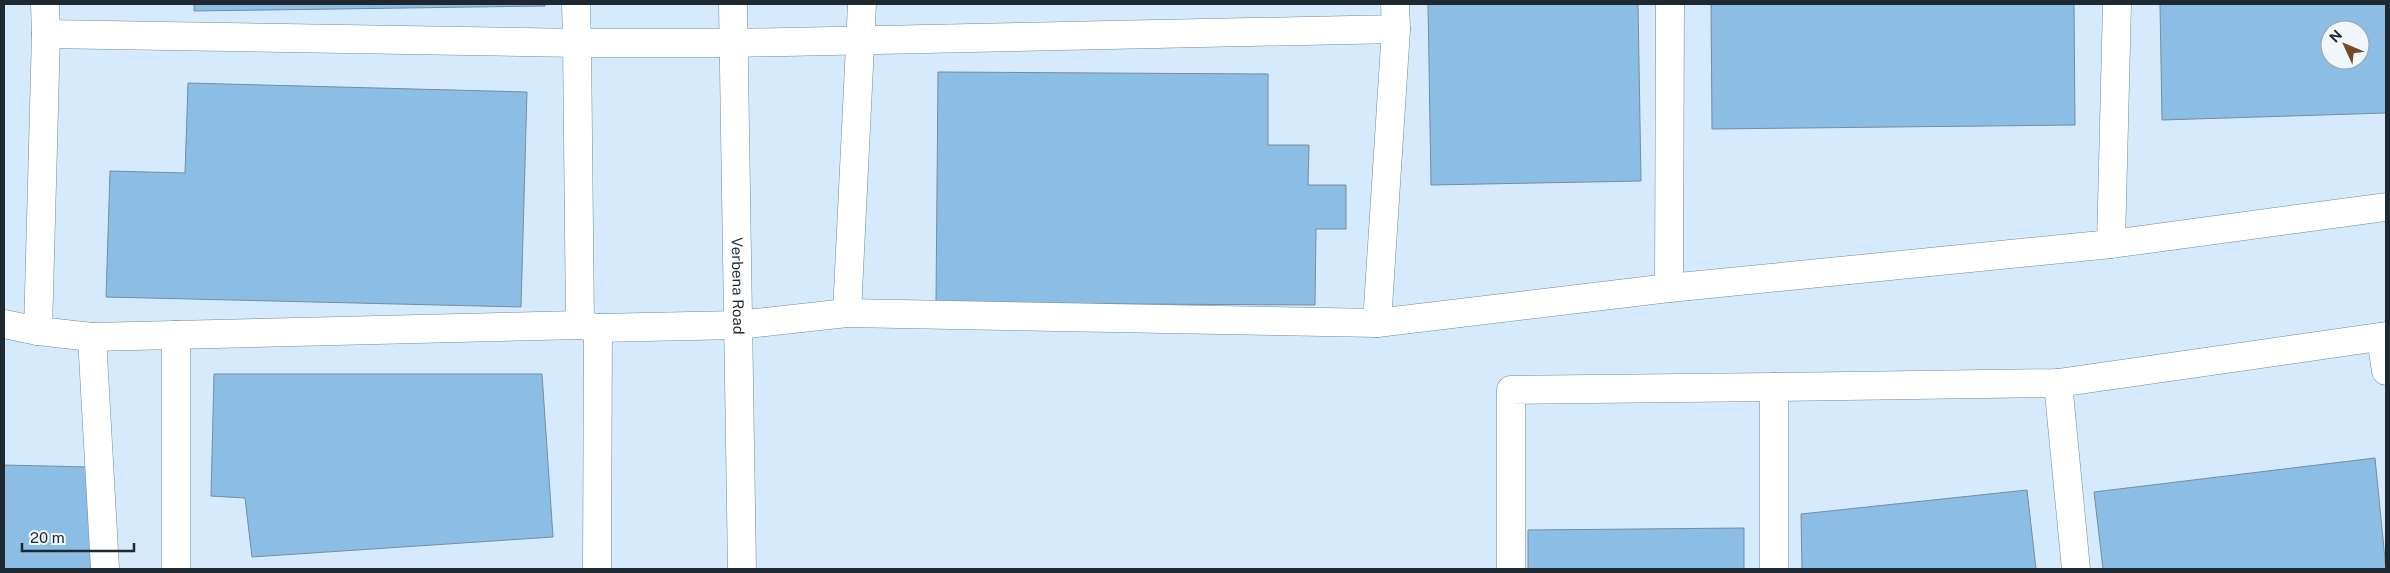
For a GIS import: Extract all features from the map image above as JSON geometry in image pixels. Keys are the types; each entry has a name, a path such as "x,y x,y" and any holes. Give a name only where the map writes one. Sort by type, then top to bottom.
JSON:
{"street":[{"path":"38,331 46,34 45,4"},
{"path":"576,4 589,327 596,569"},
{"name":"Verbena Road","path":"732,4 742,569"},
{"path":"847,313 862,40 862,4"},
{"path":"1669,288 1670,4"},
{"path":"2111,244 2117,4"},
{"path":"46,34 577,43 733,43 862,40 1396,16 1378,323"},
{"path":"4,324 38,331 92,337 738,325 847,313 1378,323 1669,288 2111,244 2386,206"},
{"path":"176,335 176,569"},
{"path":"92,337 105,569"},
{"path":"1511,569 1511,390 2058,383 2384,337 2386,370"},
{"path":"2058,383 2076,569"},
{"path":"1774,387 1774,569"}],"building":[{"path":"194,4 545,4 545,6 194,11"},
{"path":"1428,4 1638,4 1641,181 1431,185"},
{"path":"1711,4 2074,4 2075,125 1712,129"},
{"path":"2160,4 2386,4 2386,113 2162,120"},
{"path":"938,72 1268,74 1268,145 1309,145 1308,185 1346,185 1346,229 1316,229 1315,305 936,303"},
{"path":"188,83 527,92 521,307 106,297 110,171 185,173"},
{"path":"214,374 542,374 553,537 252,557 245,498 211,496"},
{"path":"2375,458 2386,569 2103,569 2094,492"},
{"path":"4,465 89,467 91,569 4,569"},
{"path":"2027,490 2036,569 1802,569 1801,514"},
{"path":"1744,528 1744,569 1528,569 1528,530"}]}
